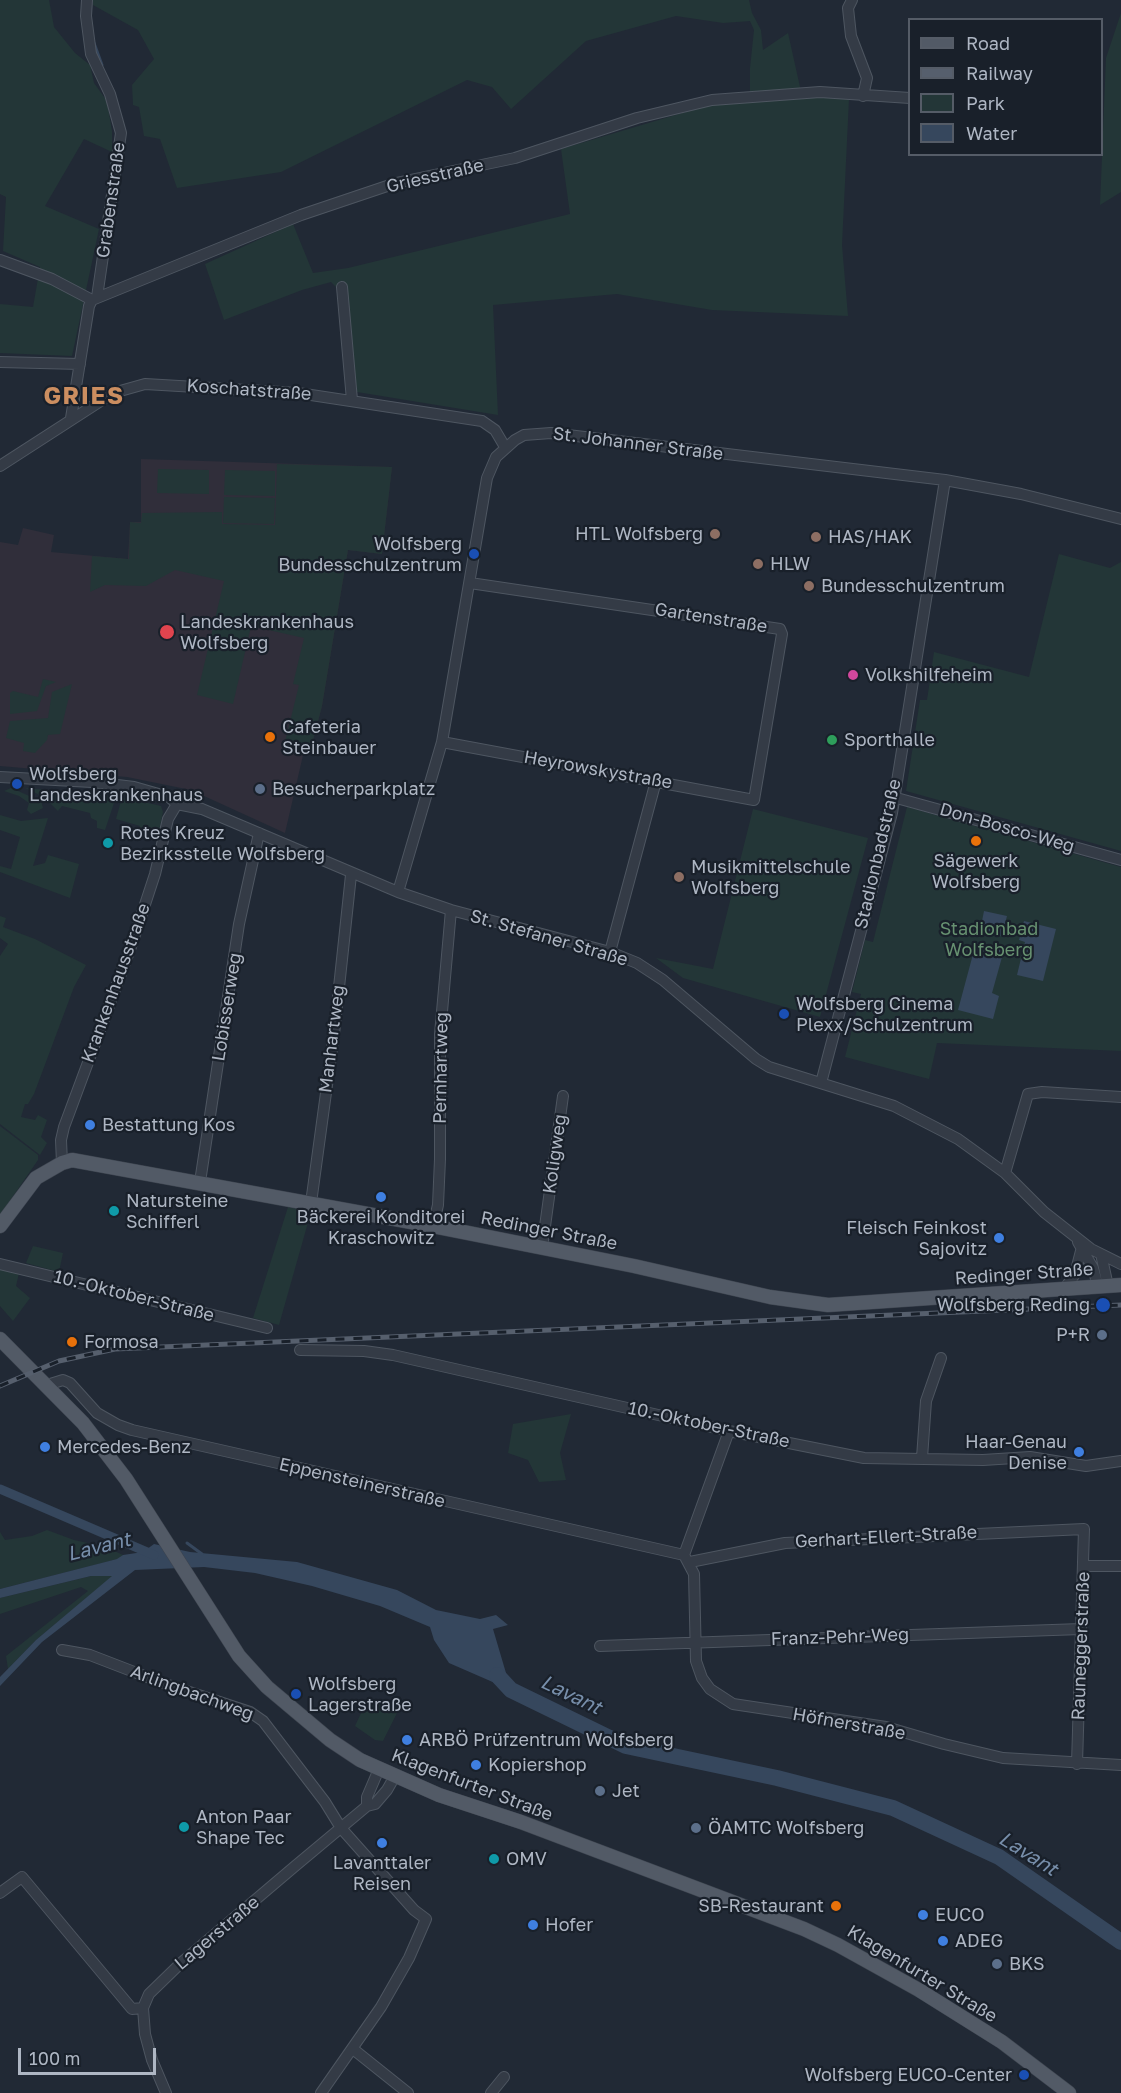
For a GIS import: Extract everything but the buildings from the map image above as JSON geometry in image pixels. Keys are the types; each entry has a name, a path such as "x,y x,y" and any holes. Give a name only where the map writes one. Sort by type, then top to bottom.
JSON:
{"main road":[{"name":"Redinger Straße","path":"0,1226 36,1178 62,1163 81,1161 434,1226 770,1297 828,1305 1109,1286"},
{"name":"Klagenfurter Straße","path":"0,1339 83,1424 126,1479 227,1640 267,1687 330,1740 379,1769 439,1795 521,1822 804,1929 838,1945 919,1990 1002,2042 1069,2093"}],"street":[{"name":"Grabenstraße","path":"87,0 86,16 91,54 110,94 121,133 94,299"},
{"path":"852,0 848,8 851,36 867,78 863,96"},
{"name":"Griesstraße","path":"94,299 301,215 396,183 515,158 679,107 712,100 820,92 908,98"},
{"path":"0,260 52,279 94,299 71,418"},
{"path":"342,287 352,400"},
{"path":"0,362 80,364"},
{"name":"Koschatstraße","path":"0,466 113,393 145,384 298,393 482,421 495,430 505,447"},
{"name":"St. Johanner Straße","path":"505,447 524,435 551,433 945,480 1022,494 1121,519"},
{"path":"398,892 442,742 487,478 496,458 505,447"},
{"name":"Stadionbadstraße","path":"821,1083 888,829 945,480"},
{"name":"Gartenstraße","path":"470,583 780,629 782,634 754,800"},
{"name":"Heyrowskystraße","path":"442,742 754,800"},
{"name":"St. Stefaner Straße","path":"0,777 92,782 134,787 169,797 177,804 196,807 351,875 398,892 451,910 610,952 652,972 756,1059 769,1067 894,1106 958,1139 1005,1173 1044,1212 1101,1254 1121,1264"},
{"path":"610,952 656,781"},
{"name":"Don-Bosco-Weg","path":"893,797 1121,860"},
{"name":"Krankenhausstraße","path":"62,1163 64,1127 132,944 168,819 177,804"},
{"name":"Lobisserweg","path":"200,1182 239,924 259,833"},
{"name":"Manhartweg","path":"311,1203 334,1034 351,875"},
{"name":"Pernhartweg","path":"434,1226 438,1205 440,1159 440,1034 451,910"},
{"path":"1005,1173 1028,1094 1042,1092 1121,1096"},
{"name":"Koligweg","path":"542,1248 563,1096"},
{"name":"St. Stefaner Straße","path":"1073,1234 1109,1286"},
{"path":"1065,1288 1075,1274 1082,1247"},
{"path":"1101,1254 1109,1286"},
{"name":"10.-Oktober-Straße","path":"0,1263 267,1328"},
{"name":"10.-Oktober-Straße","path":"300,1350 364,1351 393,1355 729,1431 864,1458 983,1460 1030,1457 1086,1466 1121,1461"},
{"path":"922,1458 926,1401 941,1358"},
{"name":"Eppensteinerstraße","path":"47,1385 63,1380 70,1383 97,1413 132,1430 687,1559"},
{"path":"687,1559 729,1431"},
{"name":"Gerhart-Ellert-Straße","path":"687,1559 785,1543 1084,1529"},
{"name":"Rauneggerstraße","path":"1077,1764 1084,1529"},
{"name":"Höfnerstraße","path":"687,1559 694,1574 696,1661 702,1678 710,1689 733,1704 753,1709 886,1727 1003,1758 1121,1765"},
{"path":"1084,1566 1121,1566"},
{"name":"Franz-Pehr-Weg","path":"600,1646 1081,1629"},
{"name":"Arlingbachweg","path":"62,1650 90,1655 168,1685 250,1712 263,1720 341,1828 414,1910 426,1919 400,1975 353,2049"},
{"path":"367,1806 367,1797 379,1769"},
{"name":"Lagerstraße","path":"143,2008 156,1985 367,1806 375,1804 395,1776"},
{"path":"0,1893 22,1876 132,2009 143,2008 149,2051 166,2093"},
{"path":"321,2093 353,2049 406,2092"},
{"path":"491,2093 504,2077"}],"shaded area":[{"name":"Landeskrankenhaus Wolfsberg","path":"141,459 392,467 382,554 348,550 322,706 310,752 304,751 285,833 191,790 127,777 0,766 0,542 18,545 23,528 54,535 51,552 128,559 130,522 141,522"}],"green space":[{"path":"0,0 49,0 54,27 75,53 90,65 94,83 107,101 112,131 112,152 84,139 45,206 99,229 72,356 0,353 0,304 33,307 40,267 3,251 6,197 0,194"},
{"path":"93,0 749,0 752,13 761,30 763,50 788,33 802,96 849,99 842,245 848,316 712,310 617,294 493,305 498,415 357,392 345,286 336,287 331,282 302,290 224,320 205,264 293,224 313,273 348,268 570,214 561,149 709,105 750,99 754,30 750,21 723,23 676,16 586,41 511,109 492,87 467,80 281,172 177,188 160,139 144,136 139,107 133,105 132,85 154,59 138,30 93,5"},
{"path":"1121,13 1121,192 1100,205 1103,156 1106,58"},
{"path":"277,464 392,467 382,554 348,550 322,706 310,752 284,746 299,685 293,684 304,638 251,626 233,704 197,695 224,581 175,570 146,586 105,585 90,592 92,556 129,559 130,522 141,523 142,513 222,512 222,524 275,525"},
{"path":"158,469 209,470 209,494 157,493"},
{"path":"225,470 275,471 275,496 224,495"},
{"path":"224,497 275,498 274,524 223,523"},
{"path":"1059,554 1110,568 1121,562 1121,851 906,791 920,700 927,700 934,652 1029,677"},
{"path":"43,679 56,682 46,686 37,711 10,714 10,693 13,691 38,697"},
{"path":"72,684 60,734 48,735 47,740 35,753 23,751 24,743 6,738 10,721 48,718 52,692"},
{"path":"11,788 41,801 43,808 31,814 27,810 29,803 19,796 4,791"},
{"path":"25,788 116,797 105,830 97,828 97,821 91,818 90,813 62,806 58,811 44,797"},
{"path":"122,797 161,806 163,812 158,835 140,830 140,826 116,819"},
{"name":"Stadionbad Wolfsberg","path":"907,807 1121,867 1121,1051 937,1043 929,1079 845,1057 861,994 852,992 865,940 873,942"},
{"path":"753,809 868,838 820,1017 683,978 656,958 713,969"},
{"path":"0,815 21,821 48,818 33,866 45,863 48,855 79,864 70,898 0,872 0,866 11,869 20,837 0,830"},
{"path":"0,916 6,918 3,927 35,939 86,965 74,987 34,1094 28,1104 25,1104 21,1117 35,1120 38,1115 47,1120 41,1137 47,1143 40,1155 0,1124 0,956 8,944 0,938"},
{"path":"0,1126 38,1155 38,1160 0,1215"},
{"path":"288,1207 311,1212 279,1325 253,1318"},
{"path":"33,1246 63,1253 59,1272 26,1263"},
{"path":"0,1267 19,1273 16,1286 30,1298 13,1321 0,1306"},
{"path":"571,1414 560,1453 566,1480 539,1482 528,1460 508,1453 513,1424"},
{"path":"47,1530 74,1540 106,1547 123,1555 118,1559 0,1589 0,1532 5,1540 32,1536"},
{"path":"91,1576 113,1576 36,1640 8,1669 6,1656 88,1591 81,1587 0,1614 0,1598"},
{"path":"368,1698 398,1711 383,1741 375,1740 355,1726"}],"water":[{"path":"984,911 1007,916 1002,936 980,931"},
{"path":"1024,921 1056,929 1043,981 1017,975 1025,942 1019,940"},
{"path":"976,943 1004,950 992,993 999,996 993,1019 958,1010"},
{"path":"154,1544 190,1552 297,1562 397,1590 436,1610 480,1619 496,1615 508,1625 493,1629 511,1690 449,1663 434,1640 430,1627 380,1606 312,1586 255,1573 204,1567 135,1570 42,1642 0,1686 0,1677 36,1640 112,1576 91,1576 0,1598 0,1589 117,1559 123,1555 143,1552"}],"waterway":[{"path":"94,43 102,65"},
{"path":"0,1489 154,1555"},
{"path":"187,1543 202,1554"},
{"name":"Lavant","path":"497,1675 511,1690 626,1746 777,1778 893,1808 999,1857 1121,1942"}],"railway":[{"path":"0,1386 59,1361 115,1349 1121,1305"}],"place":[{"name":"HTL Wolfsberg","path":"715,534"},
{"name":"HAS/HAK","path":"816,537"},
{"name":"Wolfsberg Bundesschulzentrum","path":"474,554"},
{"name":"HLW","path":"758,564"},
{"name":"Bundesschulzentrum","path":"809,586"},
{"name":"Landeskrankenhaus Wolfsberg","path":"167,632"},
{"name":"Volkshilfeheim","path":"853,675"},
{"name":"Cafeteria Steinbauer","path":"270,737"},
{"name":"Sporthalle","path":"832,740"},
{"name":"Wolfsberg Landeskrankenhaus","path":"17,784"},
{"name":"Besucherparkplatz","path":"260,789"},
{"name":"Sägewerk Wolfsberg","path":"976,841"},
{"name":"Rotes Kreuz Bezirksstelle Wolfsberg","path":"108,843"},
{"name":"Musikmittelschule Wolfsberg","path":"679,877"},
{"name":"Wolfsberg Cinema Plexx/Schulzentrum","path":"784,1014"},
{"name":"Bestattung Kos","path":"90,1125"},
{"name":"Bäckerei Konditorei Kraschowitz","path":"381,1197"},
{"name":"Natursteine Schifferl","path":"114,1211"},
{"name":"Fleisch Feinkost Sajovitz","path":"999,1238"},
{"name":"Wolfsberg Reding","path":"1103,1305"},
{"name":"P+R","path":"1102,1335"},
{"name":"Formosa","path":"72,1342"},
{"name":"Mercedes-Benz","path":"45,1447"},
{"name":"Haar-Genau Denise","path":"1079,1452"},
{"name":"Wolfsberg Lagerstraße","path":"296,1694"},
{"name":"ARBÖ Prüfzentrum Wolfsberg","path":"407,1740"},
{"name":"Kopiershop","path":"476,1765"},
{"name":"Jet","path":"600,1791"},
{"name":"Anton Paar Shape Tec","path":"184,1827"},
{"name":"ÖAMTC Wolfsberg","path":"696,1828"},
{"name":"Lavanttaler Reisen","path":"382,1843"},
{"name":"OMV","path":"494,1859"},
{"name":"SB-Restaurant","path":"836,1906"},
{"name":"EUCO","path":"923,1915"},
{"name":"Hofer","path":"533,1925"},
{"name":"ADEG","path":"943,1941"},
{"name":"BKS","path":"997,1964"},
{"name":"Wolfsberg EUCO-Center","path":"1024,2075"}],"district":[{"name":"GRIES","path":"84,396"}]}
